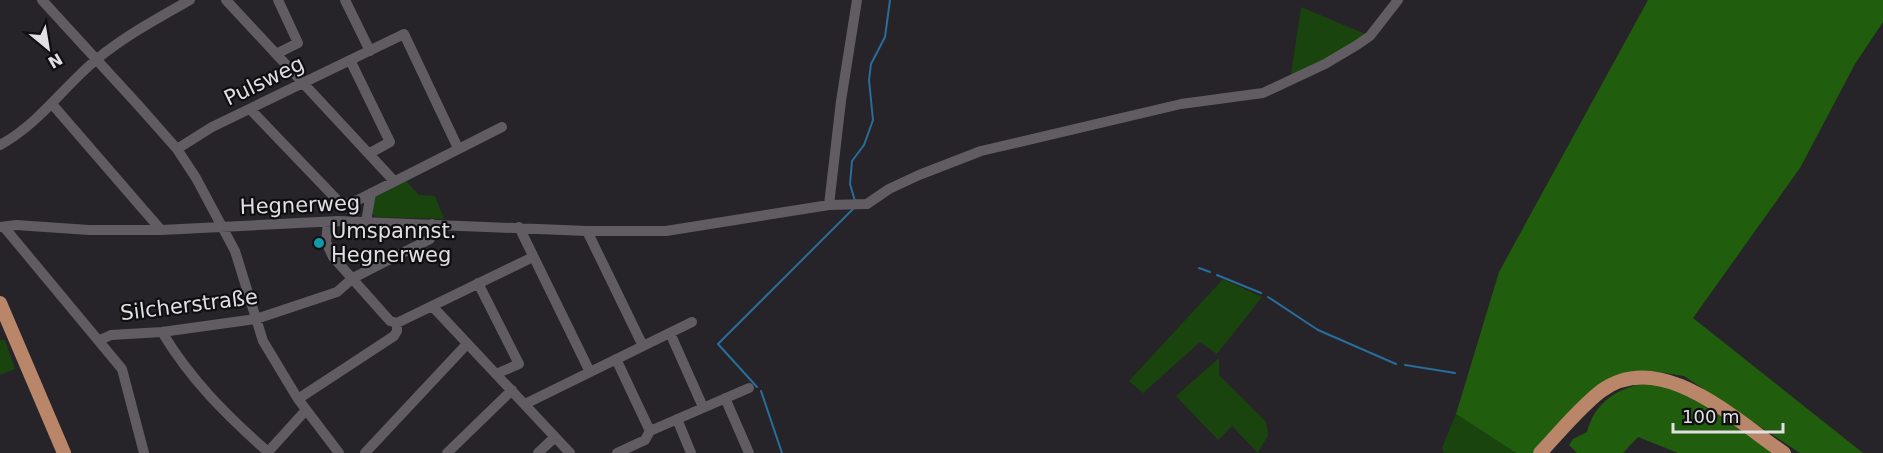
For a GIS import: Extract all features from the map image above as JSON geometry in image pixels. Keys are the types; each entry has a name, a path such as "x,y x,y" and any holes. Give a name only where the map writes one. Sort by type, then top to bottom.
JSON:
{"main road":[{"path":"0,303 6,332 64,453"},
{"path":"1540,453 1579,410 1602,391 1621,382 1648,376 1689,389 1784,453"}],"street":[{"path":"42,0 177,149 224,228 244,275 262,341 298,399 339,453"},
{"path":"0,145 20,132 52,104 96,60 135,32 190,0"},
{"path":"226,0 278,53 394,181"},
{"path":"278,0 298,43 278,53"},
{"path":"345,0 370,51"},
{"path":"830,205 841,101 857,0"},
{"name":"Hegnerweg","path":"2,227 29,225 89,230 161,230 366,222 587,231 666,231 830,205 867,204 889,189 953,161 1025,140 1181,104 1263,93 1325,64 1357,45 1376,28 1398,0"},
{"name":"Pulsweg","path":"177,149 212,127 404,34 458,148"},
{"path":"350,60 390,142 370,153"},
{"path":"52,104 161,230"},
{"path":"250,109 339,203 346,205 502,127"},
{"path":"366,222 371,193"},
{"path":"328,222 326,242 328,249 390,321 397,323 533,257"},
{"name":"Silcherstraße","path":"100,340 111,335 162,332 256,319 337,292 353,278 430,239 432,224"},
{"path":"2,227 100,340 122,369 144,453"},
{"path":"519,227 590,372"},
{"path":"587,231 643,346"},
{"path":"478,284 519,364 496,374"},
{"path":"433,307 570,453"},
{"path":"525,404 692,322"},
{"path":"298,399 394,336 397,323"},
{"path":"162,332 180,361 205,393 267,453 306,410"},
{"path":"670,333 703,407"},
{"path":"365,453 467,344"},
{"path":"616,359 650,431"},
{"path":"617,453 645,440 650,431 749,388"},
{"path":"447,453 512,390"},
{"path":"725,398 749,453"},
{"path":"676,419 691,453"},
{"path":"538,453 555,437"}],"green space":[{"path":"1648,0 1883,0 1883,22 1855,64 1800,168 1693,318 1863,453 1800,453 1684,376 1652,371 1629,380 1579,410 1540,453 1516,453 1456,414 1499,272"},
{"path":"1301,7 1370,36 1290,81"},
{"path":"406,181 419,195 435,196 444,219 375,217 372,212 374,198"},
{"path":"1223,279 1262,297 1217,354 1200,342 1143,393 1129,381"},
{"path":"0,340 5,340 15,369 0,375"},
{"path":"1219,358 1219,375 1266,422 1268,435 1258,453 1232,426 1218,440 1176,396"},
{"path":"1648,383 1665,386 1699,400 1774,453 1678,453 1638,437 1623,453 1577,453 1569,445 1573,439 1587,432 1596,412 1610,397 1627,388"},
{"path":"1456,414 1516,453 1444,453 1442,448"}],"waterway":[{"path":"855,201 850,184 852,161 864,145 873,120 869,80 871,64 885,37 890,0"},
{"path":"757,387 718,344 853,209"},
{"path":"1199,268 1210,272"},
{"path":"1217,275 1261,293"},
{"path":"1268,297 1318,330 1396,364"},
{"path":"1405,365 1455,373"},
{"path":"761,391 782,453"}],"place":[{"name":"Umspannst. Hegnerweg","path":"319,243"}]}
